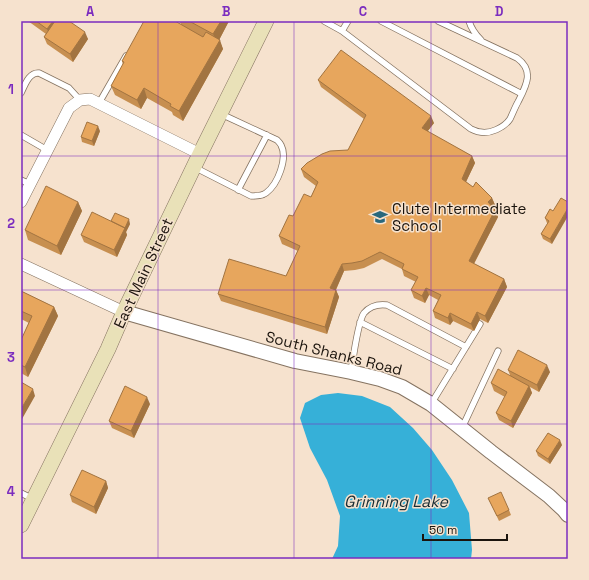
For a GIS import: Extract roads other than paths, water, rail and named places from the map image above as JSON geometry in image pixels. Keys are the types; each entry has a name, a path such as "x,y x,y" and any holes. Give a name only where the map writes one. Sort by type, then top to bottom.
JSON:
{"main road":[{"name":"East Main Street","path":"21,525 27,496 108,349 124,312 266,21"}],"street":[{"path":"21,202 26,182 47,150 69,108 80,100 90,99 99,103 197,161"},
{"path":"21,264 124,312"},
{"name":"South Shanks Road","path":"124,312 295,361 380,379 402,387 431,404 461,429 549,496 568,515"}],"lane":[{"path":"324,21 342,31 471,129 487,133 502,126 509,120 526,86 526,68 517,58 438,21"},
{"path":"342,31 348,21"},
{"path":"381,21 522,94"},
{"path":"469,21 478,38 484,43"},
{"path":"99,103 130,48"},
{"path":"21,93 31,75 39,73 69,88 80,100"},
{"path":"197,161 238,190 251,196 259,196 266,193 279,176 283,162 283,152 281,145 277,140 220,113"},
{"path":"21,135 47,150"},
{"path":"238,190 267,135"},
{"path":"351,372 360,322 364,313 370,308 380,304 387,305 466,346"},
{"path":"360,322 452,369"},
{"path":"431,404 480,324"},
{"path":"461,429 498,351"}],"water":[{"name":"Grinning Lake","path":"338,393 362,396 390,407 413,428 432,450 452,480 469,513 472,550 471,559 332,559 338,546 340,516 327,480 310,448 300,418 305,403 321,395"}],"place":[{"name":"Clute Intermediate School","path":"380,217"}]}
